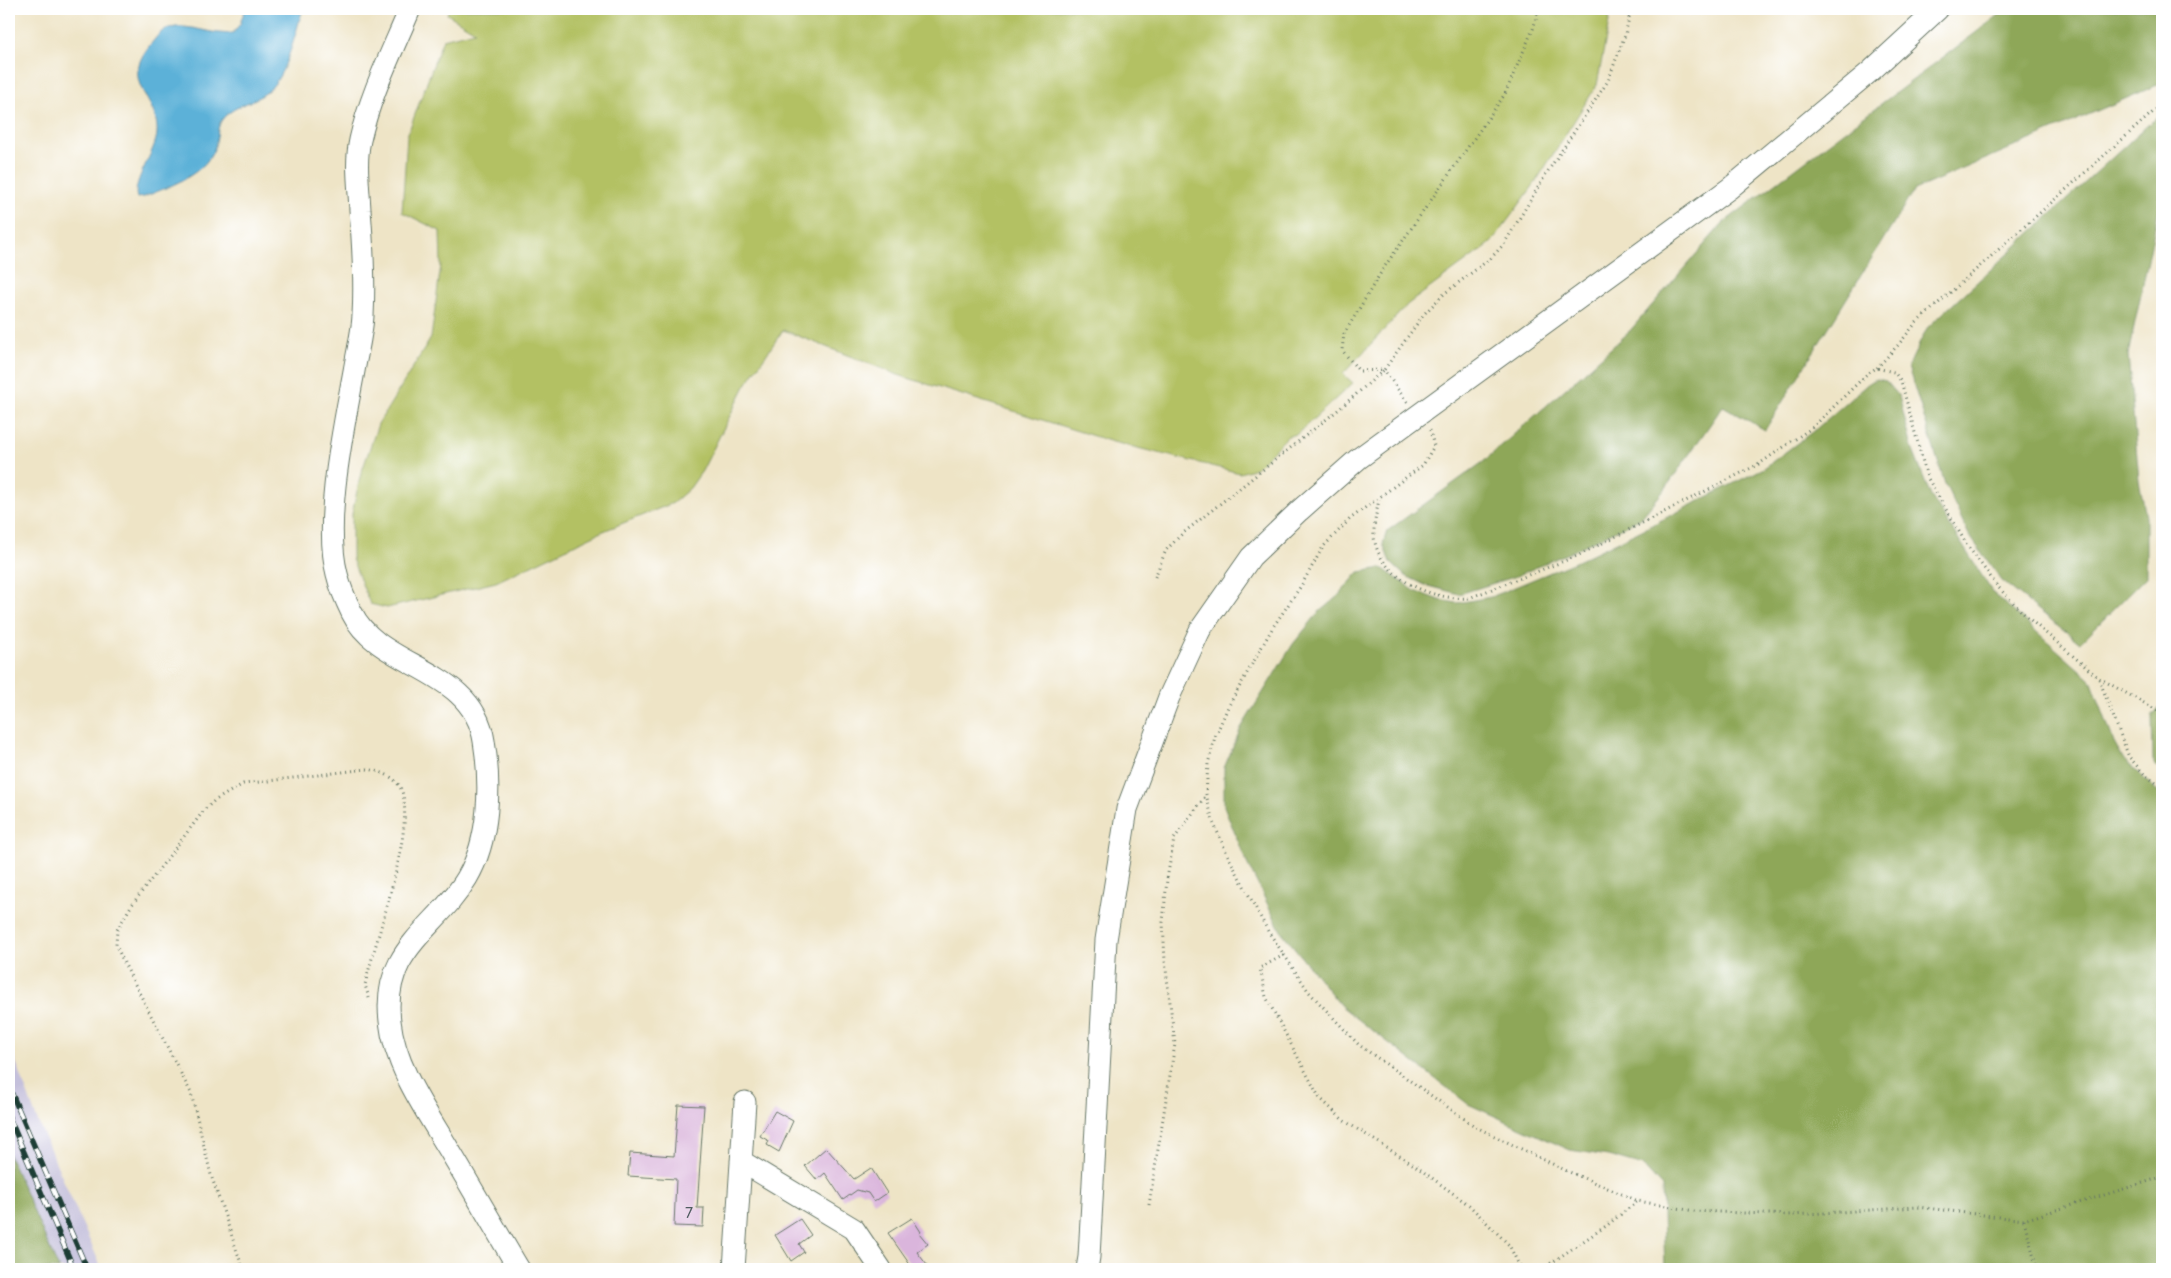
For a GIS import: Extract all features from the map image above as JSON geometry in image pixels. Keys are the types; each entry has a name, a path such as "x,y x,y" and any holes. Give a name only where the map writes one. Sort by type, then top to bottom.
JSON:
{"street":[{"path":"410,9 368,112 357,159 364,271 362,321 346,412 335,494 332,533 336,571 354,618 382,647 434,674 457,692 473,712 483,736 487,786 484,836 478,856 465,880 418,935 399,961 391,980 388,996 389,1017 401,1063 424,1107 519,1269"},
{"path":"1087,1269 1090,1247 1106,940 1127,809 1166,707 1200,630 1251,557 1299,511 1358,459 1730,188 1872,70 1938,9"},
{"path":"734,1269 745,1102"},
{"path":"741,1161 854,1229 881,1269"}],"path":[{"path":"1384,370 1359,371 1342,350 1344,334 1383,269 1505,94 1533,29 1539,9"},
{"path":"1623,9 1629,18"},
{"path":"1155,577 1166,550 1182,534 1338,410 1384,370 1424,314 1445,293 1491,258 1504,244 1548,171 1608,81 1620,50 1632,9"},
{"path":"1379,499 1374,536 1378,552 1386,566 1421,590 1452,599 1469,598 1577,556 1759,464 1813,427 1866,375 1876,368 1899,344 1914,324 2162,104"},
{"path":"1876,368 1894,372 1901,381 1927,477 1967,545 1998,587 2027,617 2099,678 2162,713"},
{"path":"1384,370 1417,416 1429,428 1434,446 1423,465 1350,519 1323,547 1301,586 1273,627 1228,707 1215,737 1208,764 1206,794 1213,822 1229,858 1268,931 1309,992 1358,1045 1476,1127 1567,1171 1638,1201 1694,1211 1792,1214 1918,1207 2024,1220 2162,1177"},
{"path":"2099,678 2129,757 2145,775 2162,787"},
{"path":"243,1269 211,1176 191,1093 116,945 118,930 132,906 204,809 243,784 367,769 384,772 400,786 405,813 399,860 370,960 365,985 369,999 389,1017"},
{"path":"1149,1205 1175,1044 1165,961 1163,922 1167,879 1174,839 1206,794"},
{"path":"1284,955 1260,968 1266,997 1319,1097 1343,1120 1414,1164 1469,1205 1509,1245 1521,1269"},
{"path":"1542,1269 1606,1226 1638,1201"},
{"path":"2024,1220 2037,1269"}],"shaded area":[{"path":"9,1042 36,1117 102,1269 59,1269 9,1155"}],"green space":[{"path":"449,9 1589,9 1593,13 1610,16 1597,85 1533,186 1491,243 1408,304 1343,374 1353,383 1297,434 1288,436 1256,468 1240,473 1113,442 898,375 783,330 745,386 702,471 690,488 673,503 601,532 496,582 387,608 370,604 352,559 352,514 360,477 378,424 431,338 441,265 440,231 402,212 407,136 443,39 475,31 447,14"},
{"path":"2007,9 2162,9 2162,83 1914,190 1765,430 1723,406 1665,489 1641,518 1514,577 1459,594 1425,585 1404,575 1390,562 1383,544 1387,531 1483,462 1628,333 1723,223"},
{"path":"2162,112 2162,194 2128,355 2139,480 2146,517 2146,577 2080,643 2002,581 1969,535 1945,484 1908,367 1927,328"},
{"path":"1877,379 1886,381 1899,396 1912,448 1931,496 1993,593 2091,680 2114,742 2124,760 2162,795 2162,1269 1665,1269 1662,1187 1643,1166 1608,1156 1570,1150 1468,1104 1341,1006 1281,931 1246,861 1224,806 1224,768 1241,728 1293,644 1319,612 1338,596 1359,572 1382,568 1415,591 1439,600 1457,603 1491,597 1575,562 1764,468 1816,429 1871,381"},
{"path":"2162,704 2162,771 2153,764 2152,716"},
{"path":"9,1155 59,1269 9,1269"}],"water":[{"path":"245,9 303,9 280,75 267,92 234,109 224,117 219,125 214,149 209,158 194,173 174,185 137,198 137,184 153,149 157,133 156,120 139,81 138,70 141,59 156,38 169,28 185,27 217,33 233,33 240,24"}],"building":[{"path":"678,1105 704,1106 697,1208 704,1208 703,1227 674,1226 676,1179 628,1176 630,1153 674,1156"},
{"path":"775,1111 793,1121 779,1152 767,1145 769,1141 760,1136"},
{"path":"826,1148 854,1179 871,1168 887,1193 874,1202 868,1193 857,1190 843,1200 825,1173 817,1180 805,1166"},
{"path":"912,1218 921,1232 919,1233 928,1244 917,1252 930,1269 913,1269 888,1233"},
{"path":"800,1219 811,1235 799,1244 804,1252 791,1261 775,1235"}],"railway":[{"path":"9,1087 87,1269"},
{"path":"9,1117 74,1269"}]}
